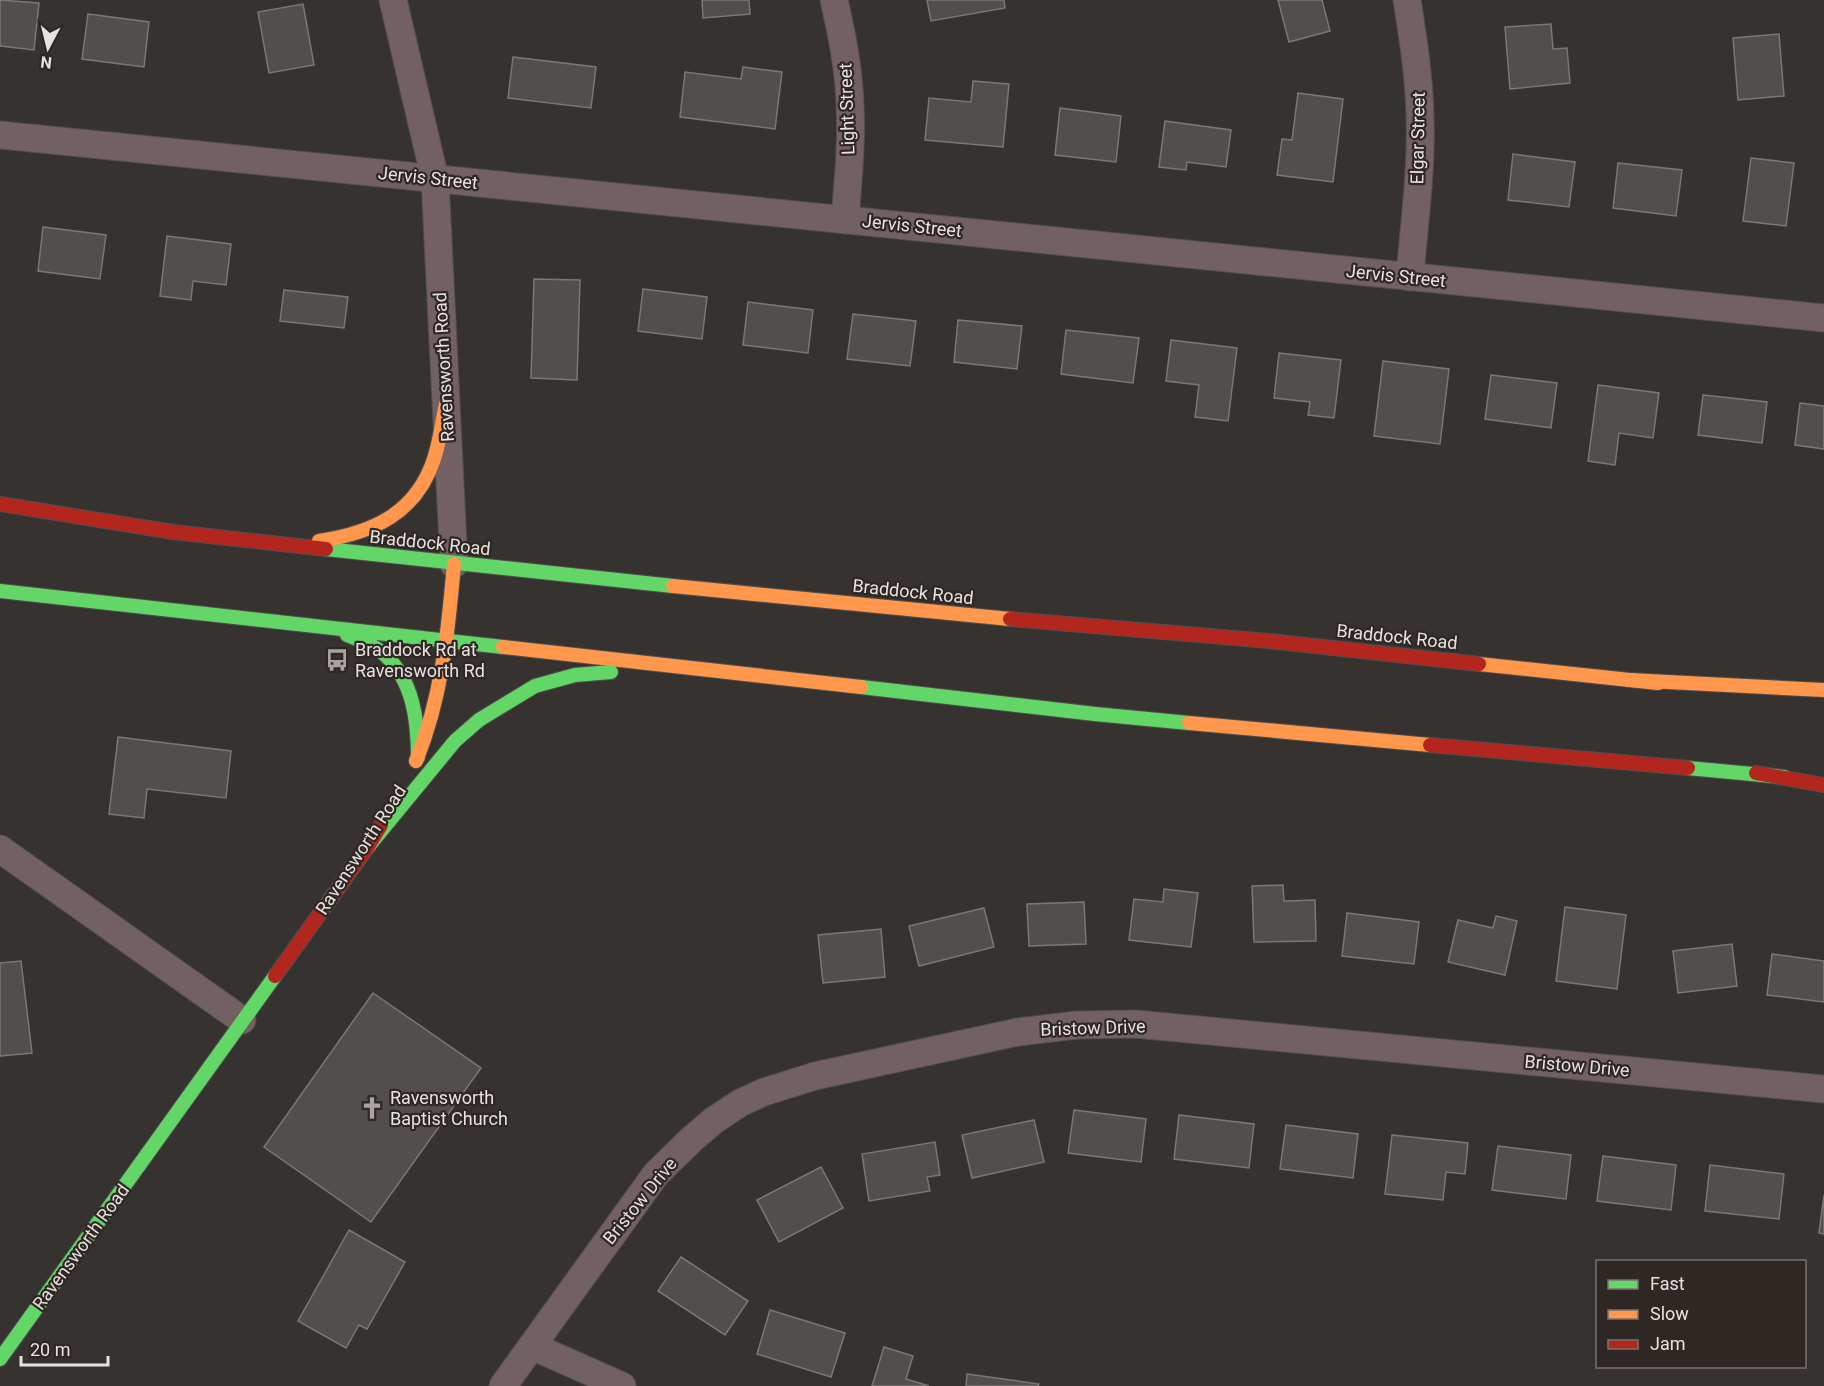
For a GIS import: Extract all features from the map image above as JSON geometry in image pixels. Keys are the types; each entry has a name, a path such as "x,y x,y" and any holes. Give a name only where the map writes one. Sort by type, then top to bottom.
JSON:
{"main road":[{"path":"285,545 338,539 376,526 399,514 421,490 434,462 446,404"},
{"name":"Braddock Road","path":"0,504 173,532 454,564 1045,623 1269,641 1824,701"},
{"name":"Ravensworth Road","path":"0,1359 367,848 402,792 432,722 444,672 454,564"},
{"path":"0,591 1095,714 1756,773 1824,784"},
{"path":"326,626 371,645 394,665 409,692 415,712 418,757"},
{"path":"367,848 456,741 479,720 535,686 575,675 624,670 740,674"},
{"path":"1629,680 1824,690"}],"street":[{"name":"Ravensworth Road","path":"393,0 435,179 454,564"},
{"name":"Light Street","path":"834,0 843,38 850,103 850,149 845,220"},
{"name":"Elgar Street","path":"1407,0 1417,58 1421,116 1410,277"},
{"name":"Jervis Street","path":"0,135 1824,318"},
{"path":"0,849 242,1020"},
{"name":"Bristow Drive","path":"503,1386 657,1174 713,1121 740,1103 764,1092 814,1076 1018,1032 1077,1025 1136,1024 1824,1089"},
{"path":"532,1346 622,1386"}],"building":[{"path":"0,0 39,3 34,50 0,46"},
{"path":"702,0 749,0 750,14 703,18"},
{"path":"927,0 1004,0 1005,8 931,21"},
{"path":"1278,0 1322,0 1330,31 1289,42"},
{"path":"303,4 314,65 269,73 258,12"},
{"path":"88,14 149,22 144,67 82,59"},
{"path":"1551,24 1553,49 1567,48 1570,83 1510,89 1505,27"},
{"path":"1779,34 1784,96 1738,100 1733,38"},
{"path":"513,57 596,67 591,108 508,98"},
{"path":"743,67 782,72 775,129 680,117 685,72 741,79"},
{"path":"973,81 1009,84 1003,147 925,140 929,98 971,102"},
{"path":"1298,93 1343,99 1333,182 1277,175 1282,139 1292,140"},
{"path":"1060,108 1121,116 1116,162 1055,155"},
{"path":"1165,121 1231,130 1226,167 1187,162 1186,170 1159,167"},
{"path":"1513,154 1575,162 1569,207 1508,200"},
{"path":"1751,158 1794,163 1786,226 1743,221"},
{"path":"1618,163 1682,170 1676,216 1613,208"},
{"path":"43,227 106,235 100,279 38,271"},
{"path":"167,236 231,244 226,285 193,281 191,300 160,296"},
{"path":"534,279 580,280 577,380 531,378"},
{"path":"643,289 707,297 702,339 638,331"},
{"path":"284,290 348,297 344,328 280,321"},
{"path":"748,302 813,310 808,353 743,345"},
{"path":"853,314 916,321 910,366 847,359"},
{"path":"958,320 1022,326 1017,369 954,362"},
{"path":"1066,330 1139,338 1133,383 1061,374"},
{"path":"1171,340 1237,348 1228,421 1195,417 1199,385 1166,381"},
{"path":"1279,353 1341,360 1334,418 1308,415 1310,402 1274,398"},
{"path":"1383,361 1449,369 1440,444 1374,436"},
{"path":"1491,375 1557,383 1551,428 1485,419"},
{"path":"1598,385 1659,393 1653,438 1619,433 1615,465 1588,461"},
{"path":"1703,395 1767,402 1762,443 1698,435"},
{"path":"1800,403 1824,406 1824,449 1795,445"},
{"path":"118,737 231,751 226,798 147,789 144,818 109,814"},
{"path":"1283,885 1284,901 1315,900 1316,941 1254,942 1252,886"},
{"path":"1164,889 1198,893 1191,947 1129,940 1134,899 1163,902"},
{"path":"1084,902 1086,944 1029,946 1027,904"},
{"path":"1565,907 1626,915 1617,989 1556,981"},
{"path":"984,908 994,947 919,966 909,926"},
{"path":"1347,913 1419,922 1414,964 1342,956"},
{"path":"1496,916 1517,921 1505,975 1448,962 1458,920 1493,928"},
{"path":"881,929 885,977 823,983 818,935"},
{"path":"1732,944 1737,986 1678,993 1673,951"},
{"path":"1772,954 1824,961 1824,1002 1767,995"},
{"path":"21,961 32,1053 0,1056 0,963"},
{"name":"Ravensworth Baptist Church","path":"373,993 481,1068 371,1222 264,1147"},
{"path":"1074,1110 1146,1119 1141,1162 1068,1153"},
{"path":"1179,1115 1254,1124 1249,1168 1174,1159"},
{"path":"1034,1120 1044,1162 972,1178 962,1135"},
{"path":"1286,1125 1358,1134 1353,1178 1280,1169"},
{"path":"1392,1135 1468,1143 1465,1174 1446,1172 1443,1200 1385,1194"},
{"path":"935,1142 940,1175 927,1177 930,1191 869,1201 862,1154"},
{"path":"1498,1146 1571,1155 1566,1199 1492,1190"},
{"path":"1603,1156 1676,1165 1671,1210 1597,1201"},
{"path":"1710,1165 1784,1174 1779,1219 1705,1211"},
{"path":"821,1167 843,1208 779,1242 757,1200"},
{"path":"1824,1195 1824,1234 1819,1233"},
{"path":"349,1230 405,1262 367,1329 359,1325 346,1348 298,1321"},
{"path":"681,1257 748,1301 725,1335 658,1291"},
{"path":"770,1310 845,1333 831,1377 757,1354"},
{"path":"884,1347 913,1356 906,1379 929,1386 872,1386"},
{"path":"967,1374 1039,1384 1038,1386 966,1386"}],"traffic: fast":[{"path":"326,549 673,586"},
{"path":"0,591 503,647"},
{"path":"347,635 380,651 394,664 402,676 408,688 415,715 418,757"},
{"path":"367,848 455,741 479,720 535,686 575,675 611,672"},
{"path":"861,687 1189,723"},
{"path":"1688,768 1784,777"},
{"path":"0,1359 275,976"}],"traffic: slow":[{"path":"319,541 357,533 390,518 404,507 416,494 434,459 446,404"},
{"path":"416,761 438,688 454,564"},
{"path":"673,586 1010,619"},
{"path":"503,647 861,687"},
{"path":"1479,664 1658,683"},
{"path":"1629,680 1824,690"},
{"path":"1189,723 1430,745"}],"traffic: jam":[{"path":"0,504 173,532 326,549"},
{"path":"1010,619 1269,641 1479,664"},
{"path":"1430,745 1688,768"},
{"path":"1756,773 1824,785"},
{"path":"275,976 381,825"}],"place":[{"name":"Braddock Rd at Ravensworth Rd","path":"337,660"},
{"name":"Ravensworth Baptist Church","path":"372,1108"}]}
